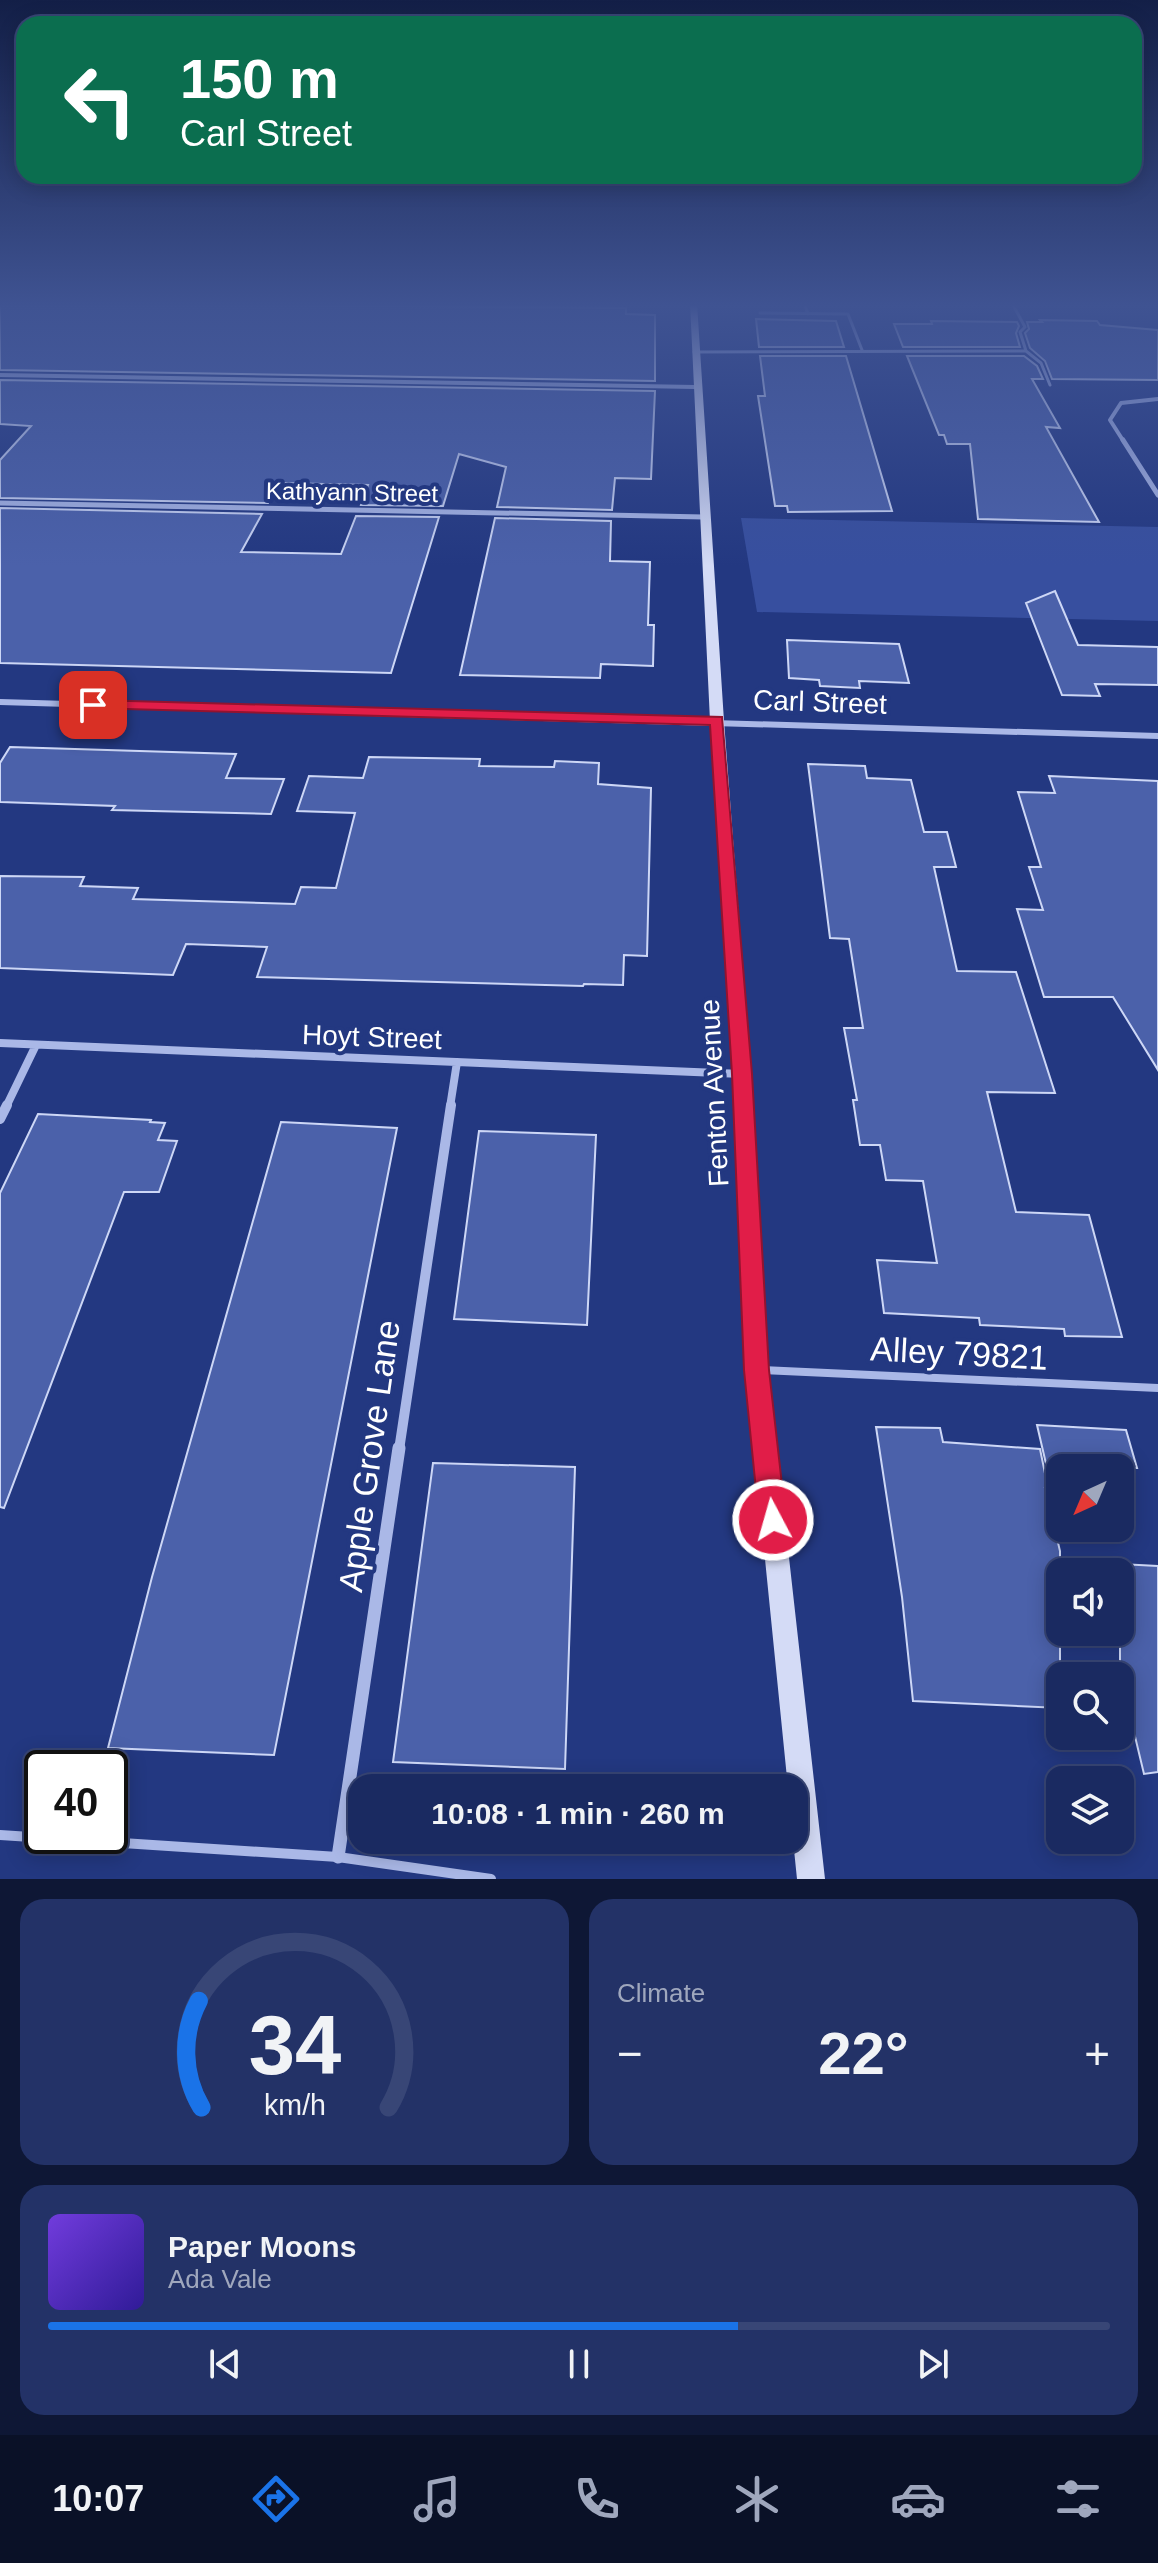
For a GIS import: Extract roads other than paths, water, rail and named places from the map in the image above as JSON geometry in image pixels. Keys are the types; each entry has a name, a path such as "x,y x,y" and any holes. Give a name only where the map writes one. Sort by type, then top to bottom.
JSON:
{"street":[{"name":"Fenton Avenue","path":"695,391 742,1074 757,1370 811,1879"},
{"path":"1158,399 1121,403 1110,420 1158,495"},
{"name":"Kathyann Street","path":"0,503 704,517"},
{"name":"Carl Street","path":"0,702 1158,736"},
{"name":"Hoyt Street","path":"0,1043 742,1074"},
{"path":"0,1119 36,1045"},
{"name":"Apple Grove Lane","path":"338,1857 457,1062"}],"lane":[{"name":"Alley 79821","path":"757,1370 1158,1388"},
{"path":"0,1835 338,1857 491,1879"}]}
